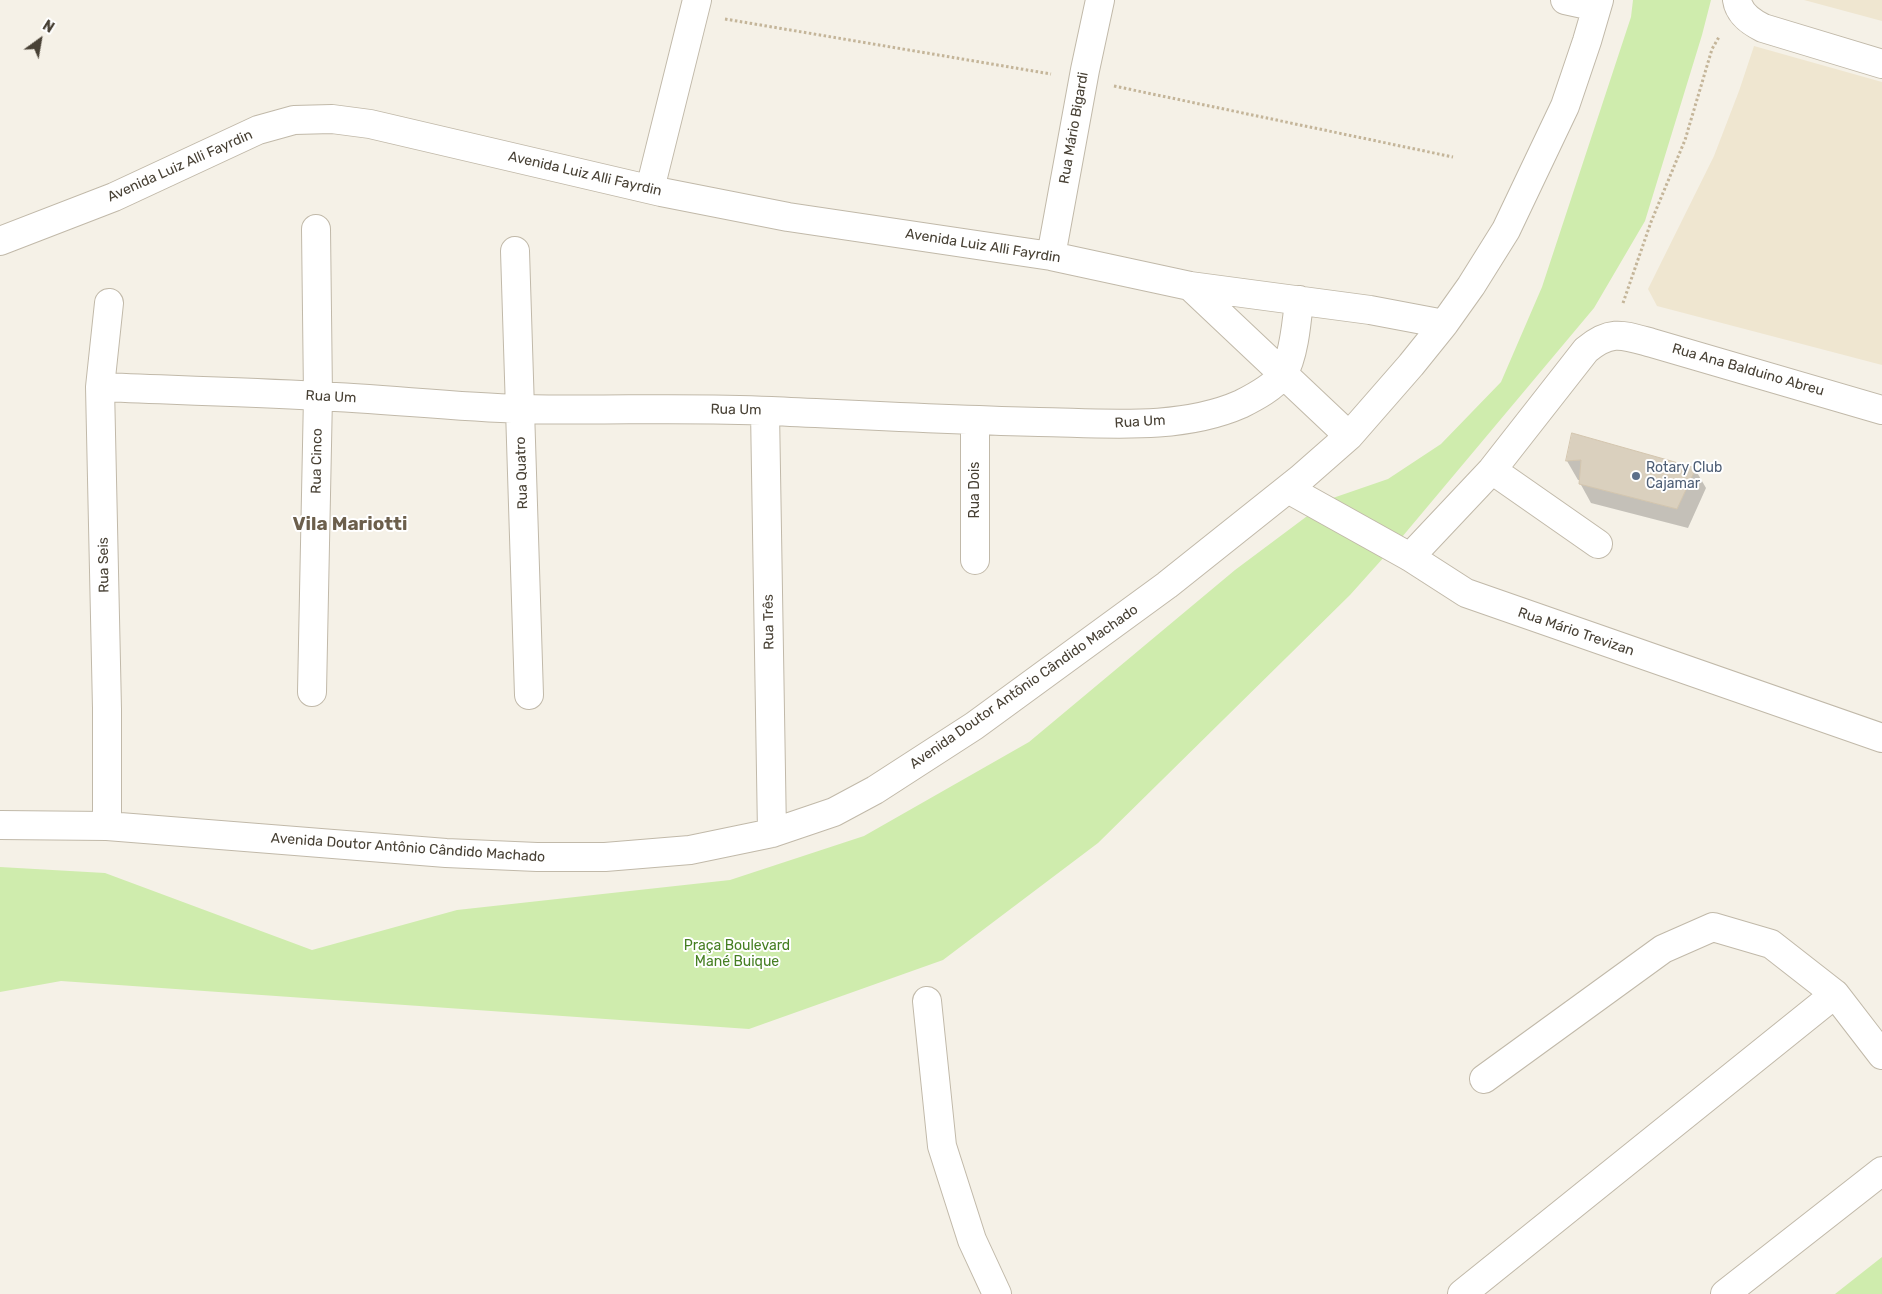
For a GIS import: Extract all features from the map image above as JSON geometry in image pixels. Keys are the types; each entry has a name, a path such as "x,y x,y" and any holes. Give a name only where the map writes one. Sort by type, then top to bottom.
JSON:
{"street":[{"path":"650,189 697,0"},
{"name":"Rua Mário Bigardi","path":"1051,256 1085,70 1100,0"},
{"path":"1564,0 1598,4"},
{"path":"1738,3 1752,22 1763,28 1882,64"},
{"name":"Avenida Doutor Antônio Cândido Machado","path":"0,825 107,826 407,851 537,857 605,857 690,850 772,833 834,812 864,796 974,726 1167,585 1288,489 1349,436 1444,324 1471,286 1506,230 1565,106 1588,41 1598,4"},
{"name":"Avenida Luiz Alli Fayrdin","path":"0,242 114,197 258,130 294,120 332,118 370,124 650,189 788,217 1051,256 1190,286 1370,310 1444,324"},
{"name":"Rua Cinco","path":"312,692 318,396 316,229"},
{"name":"Rua Quatro","path":"515,251 529,695"},
{"path":"1190,286 1349,436"},
{"path":"1283,374 1296,330 1299,300"},
{"name":"Rua Seis","path":"107,826 107,700 100,387 108,304"},
{"path":"1410,557 1492,470 1586,350 1603,338 1612,335"},
{"name":"Rua Ana Balduino Abreu","path":"1612,335 1624,335 1672,348 1882,410"},
{"name":"Rua Um","path":"100,387 318,396 520,408 765,411 975,420 1134,424 1169,421 1209,414 1238,405 1256,397 1283,374"},
{"name":"Rua Três","path":"765,411 772,833"},
{"name":"Rua Dois","path":"975,420 975,560"},
{"path":"1492,470 1598,544"},
{"name":"Rua Mário Trevizan","path":"1288,489 1410,557 1466,593 1882,738"},
{"path":"1484,1079 1663,948 1713,927 1771,944 1835,994 1882,1055"},
{"path":"1462,1294 1835,994"},
{"path":"927,1001 942,1146 972,1240 997,1294"},
{"path":"1725,1294 1882,1171"}],"path":[{"path":"1612,335 1651,222 1685,140 1712,49 1738,3"}],"shaded area":[{"path":"1804,0 1882,0 1882,21"},
{"path":"1754,46 1882,82 1882,365 1657,306 1648,289 1714,156"}],"green space":[{"name":"Praça Boulevard Mané Buique","path":"1633,0 1711,0 1645,221 1594,308 1402,537 1350,595 1098,843 943,960 749,1029 61,981 0,992 0,867 105,873 312,950 457,910 730,880 864,836 1029,742 1235,570 1330,499 1388,479 1441,444 1501,382 1542,287 1631,17"},
{"path":"1882,1257 1882,1294 1835,1294"}],"building":[{"name":"Rotary Club Cajamar","path":"1572,433 1696,468 1677,509 1579,484 1581,460 1566,461"}],"place":[{"name":"Rotary Club Cajamar","path":"1636,476"}],"district":[{"name":"Vila Mariotti","path":"350,525"}]}
